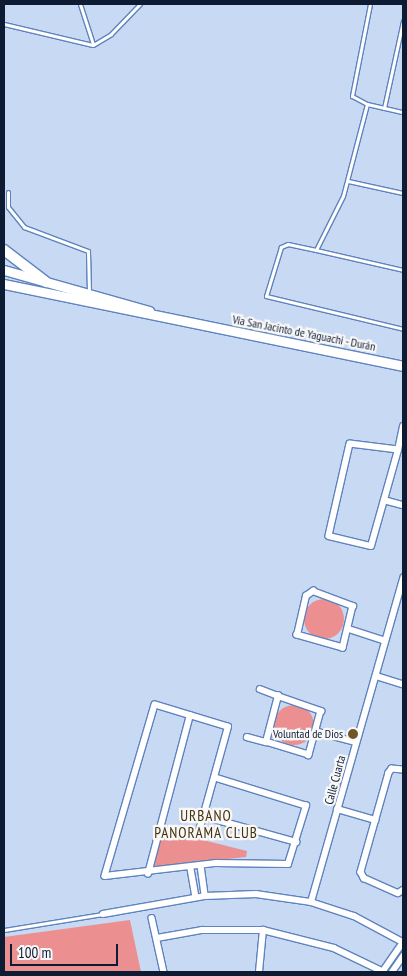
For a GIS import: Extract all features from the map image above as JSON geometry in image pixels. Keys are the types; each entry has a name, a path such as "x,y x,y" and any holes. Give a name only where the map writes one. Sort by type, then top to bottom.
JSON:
{"highway":[{"path":"4,250 46,282"}],"main road":[{"name":"Vía San Jacinto de Yaguachi - Durán","path":"4,270 200,326"},
{"name":"Vía San Jacinto de Yaguachi - Durán","path":"4,284 200,326 403,366"}],"street":[{"path":"398,450 350,444 328,535 371,546 398,450 403,428"},
{"path":"384,500 403,505"},
{"name":"Calle Cuarta","path":"311,902 403,578"},
{"path":"313,591 350,603 349,628 342,648 300,638 296,631 306,596 313,591"},
{"path":"349,628 385,641"},
{"path":"376,676 403,684"},
{"path":"247,737 307,756 318,732 318,709 260,689"},
{"path":"266,742 278,696"},
{"path":"198,835 228,727 155,705 151,708 104,872 108,879 191,869 201,866 286,865 296,842 304,804 215,778"},
{"path":"148,874 190,715"},
{"path":"318,732 356,742"},
{"path":"403,770 392,769 389,773 375,820 362,875 398,893 403,890"},
{"path":"337,809 375,820"},
{"path":"204,816 296,842"},
{"path":"201,866 205,896"},
{"path":"191,869 196,898"},
{"path":"103,914 205,896 256,894 311,902 354,916 403,942 383,972 334,948 263,930 202,930 157,938"},
{"path":"152,918 164,972"},
{"path":"258,972 263,930"},
{"path":"392,972 403,956"}],"lane":[{"path":"80,4 93,45"},
{"path":"4,24 93,45 111,34 140,4"},
{"path":"370,4 352,96 367,104 403,112"},
{"path":"384,108 403,21"},
{"path":"316,250 348,181 367,104"},
{"path":"348,181 403,194"},
{"path":"8,192 8,207 24,227 88,251 89,294"},
{"path":"403,270 288,244 281,247 266,296 403,329"},
{"path":"4,930 103,914"}],"shaded area":[{"path":"328,599 335,602 341,608 344,619 343,627 335,636 328,639 320,639 313,636 305,627 304,615 307,608 316,600"},
{"path":"298,705 305,708 311,714 314,725 313,733 305,742 298,745 290,745 283,742 275,733 274,721 277,714 286,706"},
{"path":"163,830 247,851 246,857 154,867"},
{"path":"130,920 141,972 4,972 4,937"}],"place":[{"name":"Voluntad de Dios","path":"353,734"}],"district":[{"name":"URBANO PANORAMA CLUB","path":"206,824"}]}
